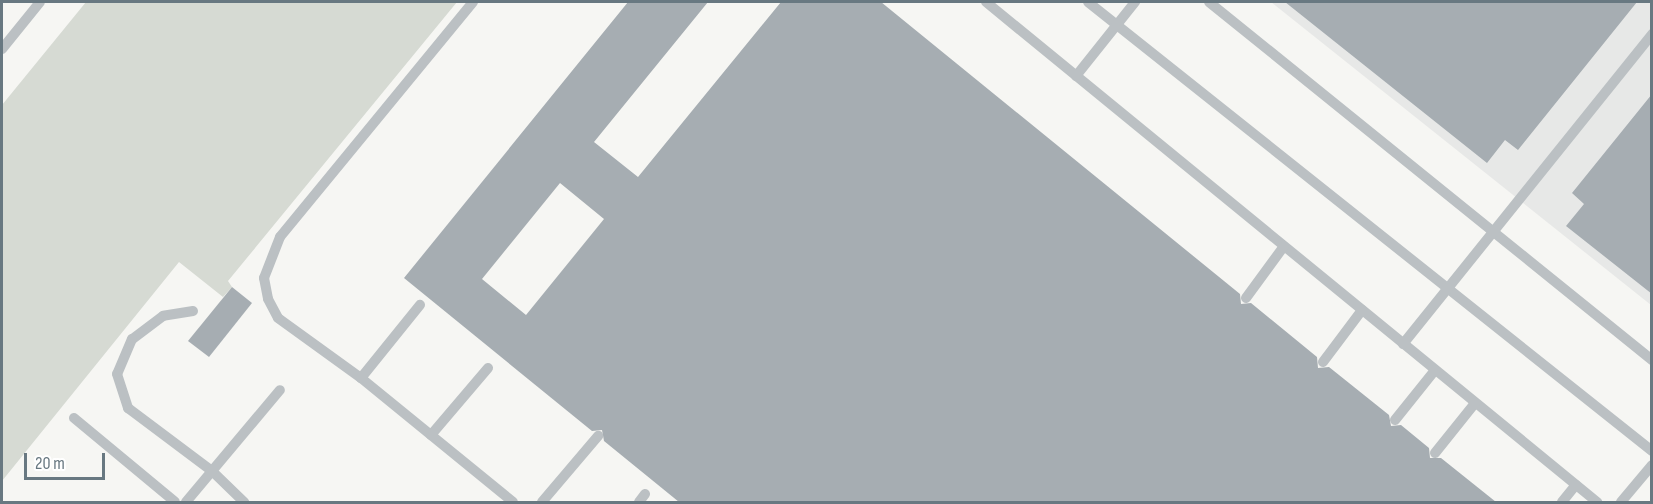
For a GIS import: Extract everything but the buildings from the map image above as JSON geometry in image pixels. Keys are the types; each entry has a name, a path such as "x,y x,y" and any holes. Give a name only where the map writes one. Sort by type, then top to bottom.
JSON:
{"street":[{"path":"2,49 40,2"},
{"path":"473,2 280,237 269,258 264,278 268,299 278,318 361,378 513,502"},
{"path":"986,2 1597,502"},
{"path":"1088,2 1652,451"},
{"path":"1076,76 1135,2"},
{"path":"1209,2 1494,229 1652,360"},
{"path":"1403,344 1652,34"},
{"path":"1246,298 1284,246"},
{"path":"361,378 420,305"},
{"path":"1323,362 1362,310"},
{"path":"192,311 163,316 132,339 117,374 129,408 212,471 244,502"},
{"path":"431,435 488,368"},
{"path":"1395,420 1435,370"},
{"path":"186,502 280,390"},
{"path":"1435,453 1475,402"},
{"path":"74,418 175,502"},
{"path":"542,502 598,436"},
{"path":"1621,502 1652,465"},
{"path":"1562,502 1576,485"}],"shaded area":[{"path":"86,2 457,2 228,281 232,287 223,297 179,262 2,481 2,105"},
{"path":"1271,2 1651,2 1651,305"}]}
